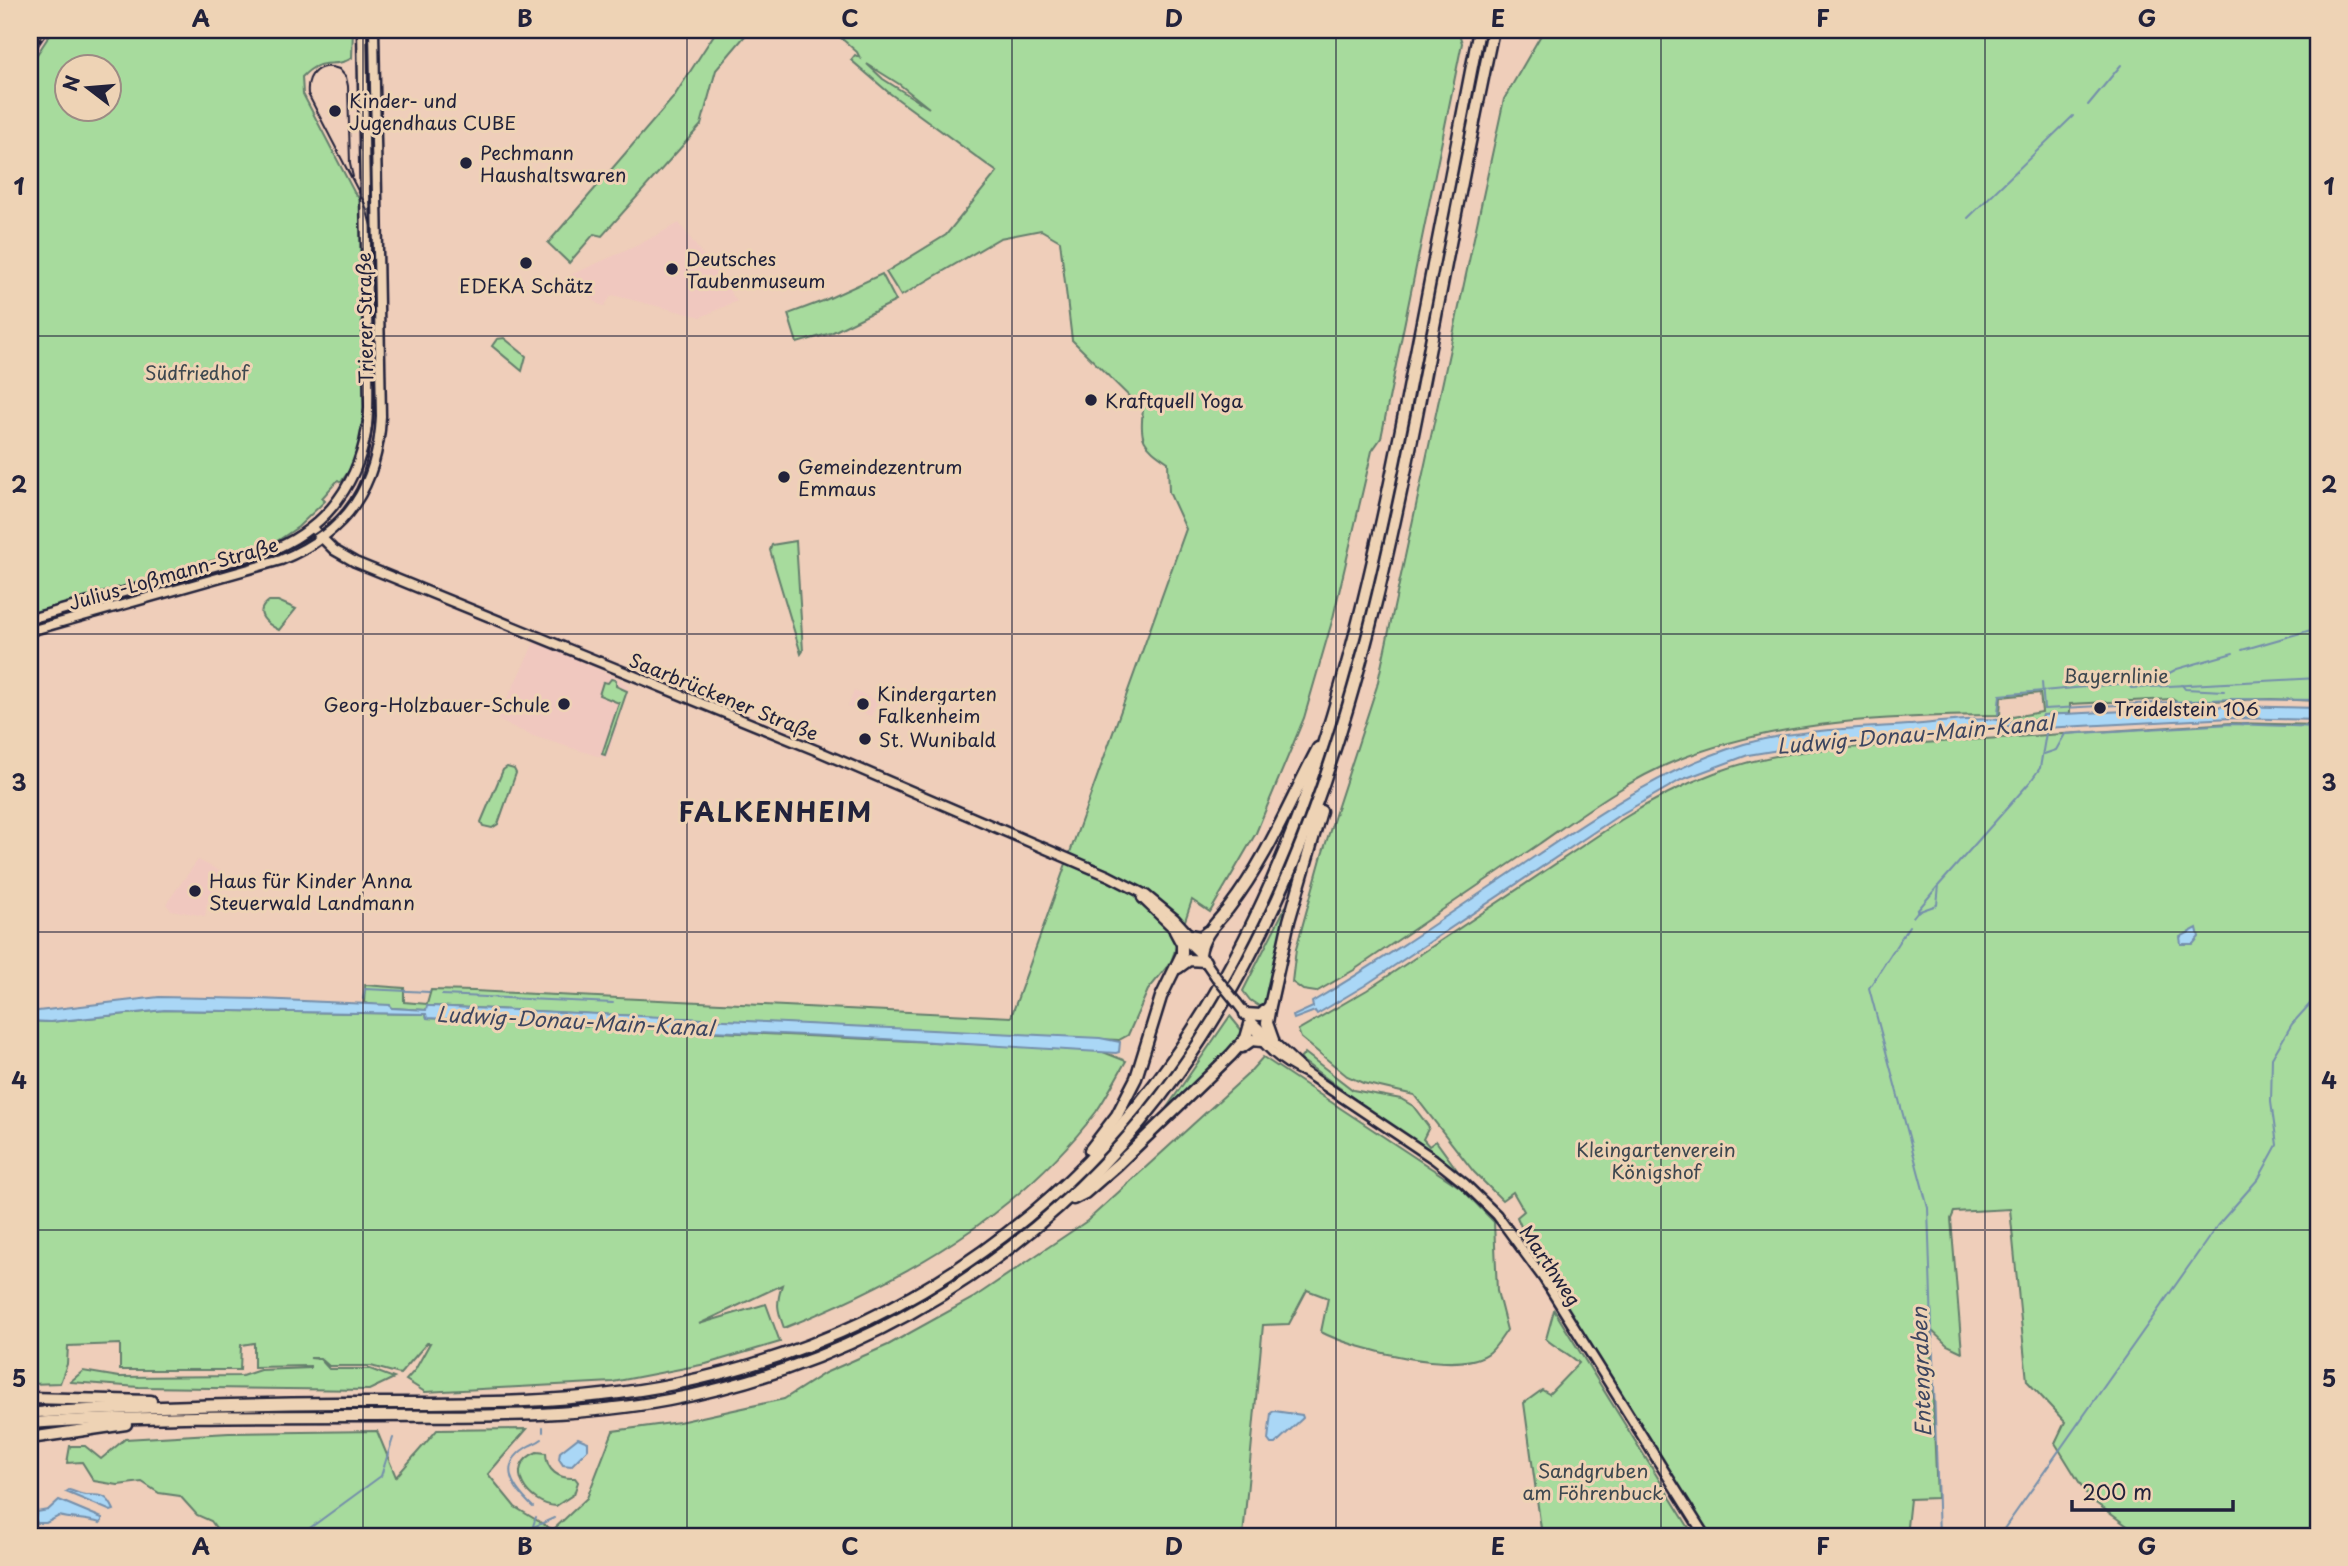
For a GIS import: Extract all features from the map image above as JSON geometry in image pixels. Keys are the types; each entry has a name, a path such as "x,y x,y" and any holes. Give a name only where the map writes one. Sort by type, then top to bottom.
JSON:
{"highway":[{"path":"30,1413 193,1405 541,1400 642,1390 725,1373 820,1341 856,1326 913,1296 998,1241 1070,1180 1121,1127 1154,1086 1219,989 1280,865 1311,786 1359,622 1382,521 1479,30"},
{"path":"30,1423 566,1412 638,1405 716,1390 772,1374 828,1353 904,1317 980,1270 1063,1204 1140,1124 1176,1078 1212,1024 1238,982 1271,918 1325,783 1362,660 1397,514 1493,30"},
{"path":"1175,971 1188,960 1203,958 1202,943 1245,886 1276,835 1331,723"},
{"path":"1231,1055 1250,1041 1270,1044 1267,1023 1270,1006 1289,920 1320,816 1325,783"},
{"path":"1190,935 1201,937 1213,927"},
{"path":"1070,1180 1126,1100 1142,1063 1161,997 1183,950 1175,931"},
{"path":"1063,1204 1085,1193 1110,1172 1231,1055 1246,1038 1248,1018 1261,1015 1270,1006"},
{"path":"30,1398 178,1402 193,1405"},
{"path":"30,1438 183,1418"}],"main road":[{"name":"Trierer Straße","path":"312,528 335,505 352,479 363,452 368,424 362,30"},
{"name":"Trierer Straße","path":"321,539 339,524 358,499 374,464 380,434 374,30"},
{"path":"363,72 375,77"},
{"name":"Saarbrückener Straße","path":"312,528 334,550 355,562 818,751 1086,865 1130,887 1166,911 1190,935 1203,958"},
{"name":"Julius-Loßmann-Straße","path":"30,619 256,555 287,543 312,528"},
{"name":"Julius-Loßmann-Straße","path":"30,631 272,563 321,539"},
{"name":"Saarbrückener Straße","path":"1130,887 1203,958"},
{"name":"Marthweg","path":"1203,958 1248,1018 1294,1068 1306,1073 1434,1159 1497,1215 1544,1279 1705,1536"}],"shaded area":[{"path":"30,30 53,30 30,65"},
{"path":"679,223 737,301 701,317 612,295 604,306 566,277 638,245"},
{"name":"Georg-Holzbauer-Schule","path":"535,641 622,680 629,688 607,759 533,736 497,720"},
{"name":"Kindergarten Falkenheim","path":"854,691 878,701 871,716 848,707"},
{"name":"Haus für Kinder Anna Steuerwald Landmann","path":"198,860 222,872 207,903 205,916 171,910 166,904"}],"green space":[{"name":"Südfriedhof","path":"53,30 353,30 352,58 316,66 302,77 303,94 361,201 364,431 355,462 341,482 338,480 322,498 325,501 298,527 267,548 30,615 30,65"},
{"path":"717,30 750,30 716,70 701,125 602,236 594,234 569,263 548,243 673,98"},
{"path":"832,30 1458,30 1462,43 1381,438 1372,451 1333,618 1304,718 1256,833 1210,912 1192,900 1171,962 1148,990 1128,1035 1119,1040 431,1006 426,1010 364,1003 365,985 404,988 404,1002 427,1004 431,990 1011,1017 1186,529 1169,492 1168,462 1145,441 1142,428 1143,410 1072,340 1060,241 1041,230 1000,238 901,296 886,272 946,235 997,172 888,92 851,60 855,55 860,58 857,52","holes":["867,64 899,84 929,108 883,79"]},
{"name":"Bayernlinie","path":"1541,30 2318,30 2318,701 2271,699 2177,702 2172,699 2070,704 2070,714 2043,715 2042,720 2007,721 2006,718 2042,712 2040,693 2001,697 2000,715 1835,723 1714,747 1657,769 1622,788 1354,970 1316,992 1303,990 1292,982 1296,949 1322,855 1377,686 1504,99 1541,35"},
{"path":"882,274 896,301 831,333 797,343 788,314"},
{"path":"504,338 526,356 522,371 492,346 497,339"},
{"path":"796,541 803,651 801,654 770,550 772,545"},
{"path":"269,601 278,601 296,609 279,630 263,618 262,610"},
{"path":"611,679 616,680 616,686 627,691 605,755 602,754 619,703 599,695 603,682 608,683"},
{"name":"Kleingartenverein Königshof","path":"2231,723 2318,725 2318,1536 2141,1536 2089,1498 2055,1443 2065,1422 2027,1381 2010,1209 1954,1212 1951,1219 1962,1352 1947,1345 1930,1329 1937,1498 1910,1499 1906,1536 1707,1536 1530,1248 1517,1217 1524,1211 1513,1192 1502,1200 1474,1172 1414,1095 1363,1083 1347,1076 1301,1038 1298,1030 1367,990 1644,806 1691,782 1738,765 1816,750"},
{"path":"507,767 514,769 516,773 498,824 492,828 483,826 481,822 503,770"},
{"path":"1286,906 1266,1002 1259,1006 1243,991"},
{"path":"164,1010 426,1014 427,1018 1098,1050 1126,1061 1096,1112 1065,1149 1031,1183 994,1213 955,1241 872,1289 784,1328 778,1307 782,1285 699,1324 766,1304 780,1342 706,1364 613,1382 425,1392 406,1380 415,1370 430,1343 427,1343 400,1374 371,1366 329,1366 320,1358 310,1358 320,1359 329,1369 370,1369 394,1378 369,1390 139,1387 70,1382 83,1371 119,1377 242,1376 260,1370 310,1368 254,1367 254,1343 241,1345 240,1370 120,1370 120,1344 68,1346 67,1364 60,1383 30,1384 30,1021 50,1022"},
{"path":"1230,1016 1243,1032 1229,1050 1159,1119"},
{"path":"1305,1053 1353,1090 1401,1099 1413,1106 1429,1127 1423,1139 1429,1146 1436,1141 1457,1170 1455,1172 1300,1059"},
{"path":"1263,1057 1461,1188 1494,1222 1497,1291 1507,1330 1490,1352 1476,1359 1456,1362 1407,1358 1357,1346 1321,1332 1328,1298 1307,1290 1289,1324 1263,1325 1243,1536 222,1536 211,1521 197,1515 180,1496 159,1493 142,1482 118,1485 94,1481 82,1462 67,1463 70,1446 85,1446 101,1459 125,1439 229,1433 377,1431 396,1477 437,1430 527,1429 488,1474 515,1507 553,1530 587,1498 613,1431 679,1422 784,1399 825,1373 888,1345 973,1298 1087,1221 1247,1075"},
{"name":"Sandgruben am Föhrenbuck","path":"1554,1310 1694,1536 1542,1536 1524,1403 1542,1390 1549,1394 1579,1363 1546,1339"},
{"path":"537,1452 546,1453 548,1465 554,1473 575,1478 578,1482 574,1494 556,1506 537,1499 523,1484 521,1467 526,1459"}],"water":[{"name":"Ludwig-Donau-Main-Kanal","path":"2231,706 2318,708 2318,720 2231,718 2044,728 2042,724 2008,726 1973,734 1816,744 1748,755 1681,780 1618,816 1364,986 1317,1014 1315,1011 1294,1019 1293,1016 1313,1007 1312,1002 1635,792 1688,765 1744,744 1825,730 1975,720 2042,720 2043,715"},
{"path":"2197,928 2199,937 2193,944 2181,944 2180,937"},
{"name":"Ludwig-Donau-Main-Kanal","path":"159,997 390,1005 391,1008 426,1010 427,1006 431,1006 1100,1038 1120,1042 1119,1052 1116,1053 867,1038 427,1018 426,1014 164,1010 50,1022 30,1021 30,1014 38,1011"},
{"path":"1274,1411 1302,1415 1303,1418 1275,1444 1271,1444 1268,1440 1271,1413"},
{"path":"578,1438 588,1442 588,1449 571,1466 563,1465 559,1459 560,1452"},
{"path":"69,1490 84,1495 103,1496 114,1510 66,1492"},
{"path":"59,1500 102,1518 102,1521 100,1523 59,1516 46,1523 37,1523 37,1512 48,1510"}],"waterway":[{"path":"2088,105 2121,65"},
{"path":"1968,218 2073,116"},
{"path":"2242,650 2318,628"},
{"path":"2154,681 2177,669 2233,653"},
{"name":"Ludwig-Donau-Main-Kanal","path":"1998,714 2000,695 2128,683 2131,688 2318,678"},
{"name":"Ludwig-Donau-Main-Kanal","path":"2042,682 2044,709"},
{"path":"2182,685 2185,689 2224,691"},
{"name":"Ludwig-Donau-Main-Kanal","path":"2044,709 2230,699 2318,700"},
{"name":"Ludwig-Donau-Main-Kanal","path":"2044,754 2056,750 2065,734 2231,724 2318,727"},
{"name":"Ludwig-Donau-Main-Kanal","path":"1913,917 1917,912 1937,905 1939,885 2030,782 2040,768 2046,733"},
{"path":"1917,911 1938,886"},
{"name":"Entengraben","path":"1909,926 1869,988 1928,1208 1939,1536"},
{"path":"363,999 365,989 429,992"},
{"name":"Ludwig-Donau-Main-Kanal","path":"442,995 613,1003"},
{"path":"1999,1536 2217,1226 2259,1178 2277,1145 2271,1102 2272,1058 2292,1024 2318,995"},
{"path":"543,1427 543,1432"},
{"path":"299,1536 381,1476 393,1438"},
{"path":"533,1507 515,1485 510,1470 518,1454 542,1439"},
{"path":"533,1526 536,1517"},
{"path":"513,1536 554,1518"}],"tram line":[{"path":"30,625 271,556 305,540 331,522 349,501 361,477 369,451 372,422 371,226 365,204 308,94 309,80 320,68 339,69 346,77 353,177"}],"railway":[{"path":"30,55 47,30"}],"place":[{"name":"Kinder- und Jugendhaus CUBE","path":"335,111"},
{"name":"Pechmann Haushaltswaren","path":"466,163"},
{"name":"EDEKA Schätz","path":"526,263"},
{"name":"Deutsches Taubenmuseum","path":"672,269"},
{"name":"Kraftquell Yoga","path":"1091,400"},
{"name":"Gemeindezentrum Emmaus","path":"784,477"},
{"name":"Georg-Holzbauer-Schule","path":"564,704"},
{"name":"Kindergarten Falkenheim","path":"863,704"},
{"name":"Treidelstein 106","path":"2100,708"},
{"name":"St. Wunibald","path":"865,739"},
{"name":"Haus für Kinder Anna Steuerwald Landmann","path":"195,891"}],"district":[{"name":"FALKENHEIM","path":"776,811"}]}
